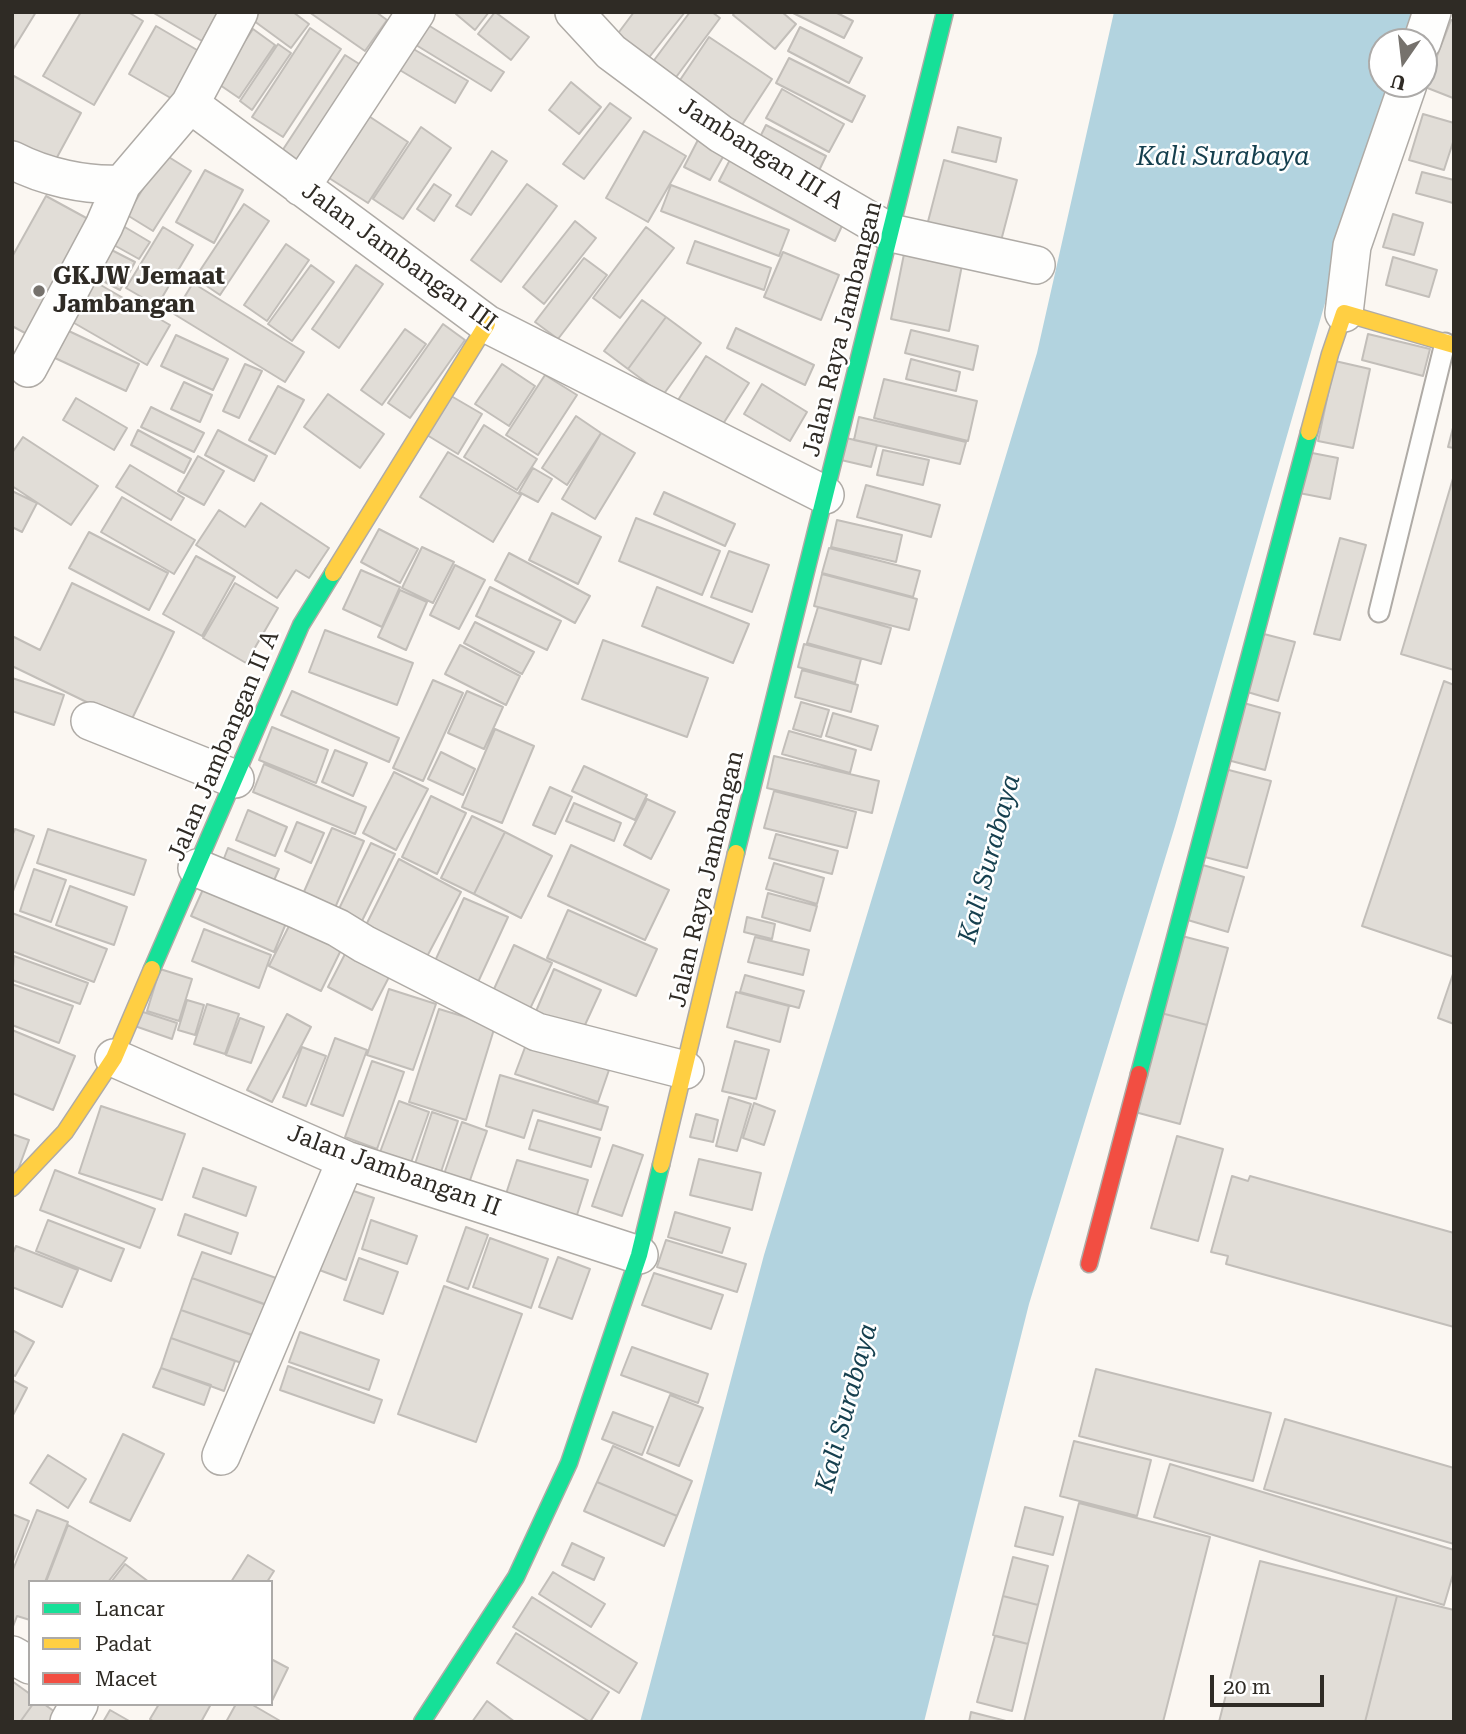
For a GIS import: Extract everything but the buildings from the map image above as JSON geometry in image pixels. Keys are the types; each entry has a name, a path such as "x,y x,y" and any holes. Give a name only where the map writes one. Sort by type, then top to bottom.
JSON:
{"street":[{"path":"28,368 104,226 122,184 190,104 239,12"},
{"path":"301,187 416,12"},
{"name":"Jambangan III A","path":"574,12 611,52 721,135 891,233 1036,265"},
{"name":"Jalan Raya Jambangan","path":"422,1722 516,1577 569,1463 639,1255 945,12"},
{"path":"1089,1264 1327,367 1345,313 1352,246 1403,98"},
{"name":"Jalan Jambangan III","path":"190,104 487,324 825,495"},
{"path":"12,160 45,174 103,185 122,184"},
{"path":"1345,313 1449,344"},
{"name":"Jalan Jambangan II A","path":"12,1188 65,1132 114,1058 301,625 487,324"},
{"path":"90,721 235,779"},
{"path":"197,868 338,928 364,944 537,1032 685,1070"},
{"name":"Jalan Jambangan II","path":"114,1058 346,1160 639,1255"},
{"path":"221,1456 346,1160"},
{"path":"12,1655 28,1664"},
{"path":"69,1722 78,1706"}],"lane":[{"path":"1379,611 1449,344"}],"water":[{"name":"Kali Surabaya","path":"1114,12 1416,12 1411,28 1368,28 1368,98 1388,98 1348,223 1175,826 1029,1304 924,1722 640,1722 764,1255 1037,353"}],"traffic: fast":[{"path":"736,853 945,12"},
{"path":"1139,1074 1309,432"},
{"path":"152,969 301,625 333,573"},
{"path":"422,1722 516,1577 569,1463 639,1255 661,1165"}],"traffic: slow":[{"path":"1309,432 1344,313 1454,345"},
{"path":"333,573 487,324"},
{"path":"661,1165 736,853"},
{"path":"12,1188 65,1132 114,1058 152,969"}],"traffic: jam":[{"path":"1089,1264 1139,1074"}],"place":[{"name":"GKJW Jemaat Jambangan","path":"39,291"}]}
